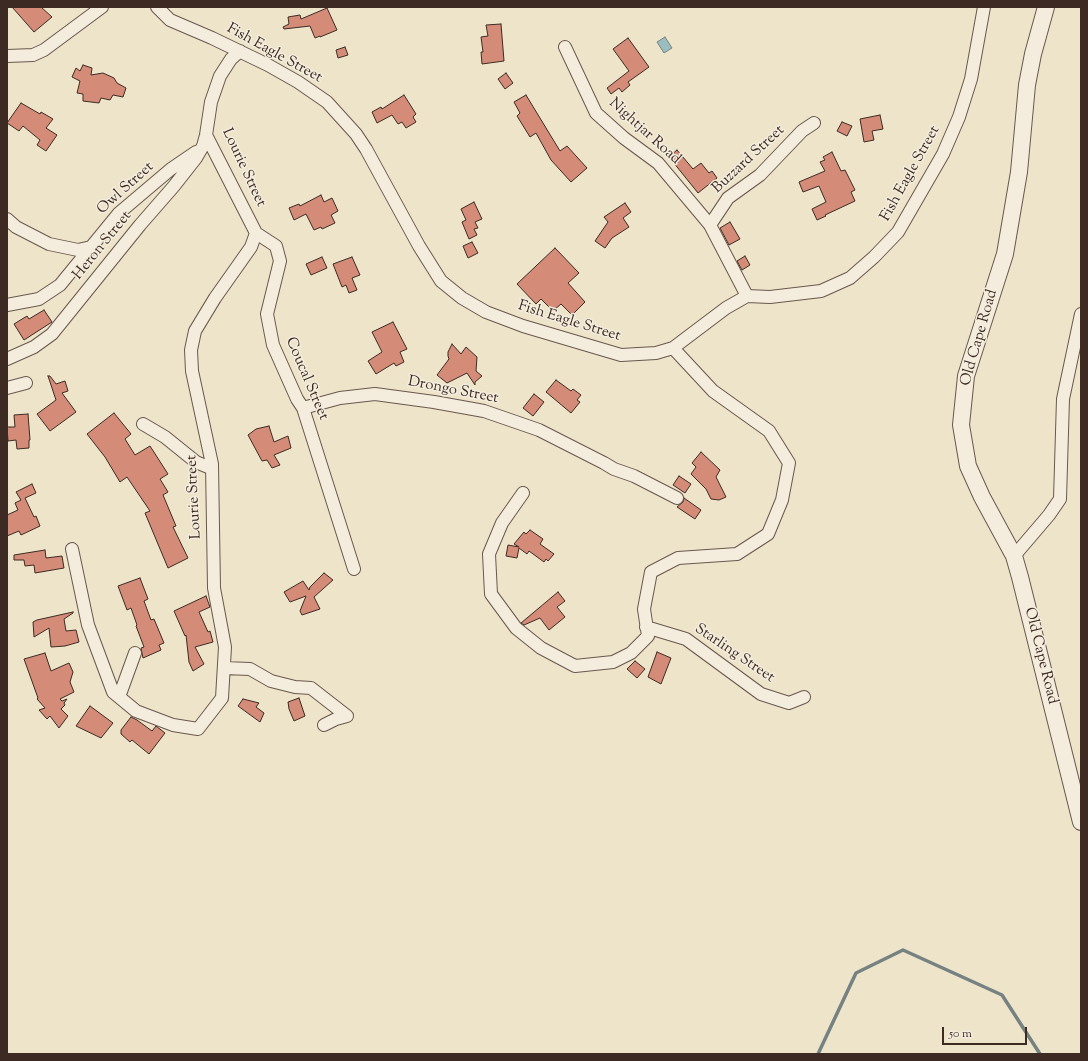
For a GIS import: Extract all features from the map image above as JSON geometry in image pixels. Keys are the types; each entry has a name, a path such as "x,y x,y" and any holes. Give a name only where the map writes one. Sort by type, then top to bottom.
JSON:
{"street":[{"path":"7,56 33,54 44,50 102,7"},
{"name":"Fish Eagle Street","path":"157,7 170,20 240,51 298,82 327,102 356,134 366,149 419,246 441,281 462,298 486,312 523,326 621,355 656,353 673,348 726,308 746,296 770,296 822,291 850,278 874,257 898,232 944,154 959,117 970,79 984,7"},
{"name":"Old Cape Road","path":"1046,7 1033,54 1027,84 1019,172 1005,254 966,376 961,425 968,466 982,497 1014,556 1081,822"},
{"name":"Nightjar Road","path":"565,47 596,113 624,138 658,162 710,225 746,296"},
{"name":"Lourie Street","path":"72,549 88,625 112,692 136,711 173,725 198,729 222,698 225,647 214,588 212,464 192,371 191,350 196,331 215,298 251,247 256,233 205,141 211,102 220,76 231,59 240,51"},
{"name":"Buzzard Street","path":"710,225 728,198 760,176 802,131 814,123"},
{"name":"Owl Street","path":"7,305 38,299 60,285 118,213 205,141"},
{"name":"Heron Street","path":"7,359 34,347 52,334 140,225 174,186 205,141"},
{"path":"7,219 16,227 49,244 78,250 91,247"},
{"name":"Coucal Street","path":"256,233 276,246 280,261 267,314 272,345 297,399 303,408 354,569"},
{"path":"1014,556 1049,515 1060,499 1063,399 1081,314"},
{"path":"523,493 502,524 489,554 491,594 516,628 541,648 575,666 613,662 631,653 648,636 644,608 651,572 678,558 737,554 768,534 782,500 789,463 769,431 713,391 673,348"},
{"path":"7,388 26,383"},
{"name":"Drongo Street","path":"303,408 340,398 374,394 434,402 484,411 539,430 614,469 634,476 676,498"},
{"path":"143,424 165,437 196,462 208,467 212,464"},
{"name":"Starling Street","path":"646,627 686,639 761,694 789,703 804,696"},
{"path":"119,697 135,653"},
{"path":"224,668 250,669 271,681 295,688 311,688 347,716 336,719 324,725"}],"water":[{"path":"665,37 672,48 664,53 657,42"}],"building":[{"path":"12,7 41,7 52,17 34,32"},
{"path":"327,8 337,30 315,38 310,26 284,29 283,27 289,24 288,17 300,15 301,19"},
{"path":"501,24 504,61 482,64 481,52 483,52 481,37 488,36 486,25"},
{"path":"628,38 649,67 628,82 630,85 622,92 619,88 611,94 607,88 629,71 613,49"},
{"path":"345,47 348,55 338,58 336,50"},
{"path":"83,65 92,68 91,75 103,73 114,78 117,83 126,88 123,97 113,95 110,100 101,98 99,103 83,101 83,94 77,93 80,81 72,77 76,68 80,71"},
{"path":"506,73 513,83 505,89 498,79"},
{"path":"404,95 416,114 413,117 416,122 406,128 402,122 398,124 392,115 377,123 372,112 381,107 382,109"},
{"path":"526,95 560,151 567,146 587,168 571,182 551,160 536,133 530,137 517,116 520,113 514,102"},
{"path":"21,103 40,114 41,112 53,119 46,128 57,135 46,151 37,145 40,140 23,126 19,131 7,123"},
{"path":"880,115 883,129 872,131 874,140 864,142 860,119"},
{"path":"842,122 852,126 847,136 837,131"},
{"path":"677,150 693,169 701,163 709,173 712,171 717,178 698,193 669,157"},
{"path":"832,152 841,171 845,170 855,190 851,192 855,201 817,220 812,209 826,202 819,186 803,192 799,182 825,171 820,162 825,160 823,157"},
{"path":"321,195 324,202 332,198 338,211 331,215 335,223 322,229 321,227 314,230 306,214 294,220 289,208 299,204 300,206"},
{"path":"474,202 482,219 475,222 478,228 474,229 477,235 469,239 462,222 466,220 461,209"},
{"path":"625,203 631,212 623,218 629,227 612,238 605,248 595,241 608,222 604,217"},
{"path":"730,222 740,239 729,245 720,228"},
{"path":"472,242 478,253 468,258 463,246"},
{"path":"555,248 579,273 568,283 585,302 572,315 561,304 553,311 541,299 536,304 517,284"},
{"path":"745,256 750,265 742,270 737,261"},
{"path":"322,257 327,268 311,275 306,264"},
{"path":"352,257 360,275 352,278 357,290 349,293 346,285 342,287 333,264"},
{"path":"44,310 52,322 24,340 14,324 27,316 29,319"},
{"path":"393,322 407,349 400,352 404,362 396,366 394,363 376,374 368,361 382,352 372,332"},
{"path":"452,344 461,354 466,347 477,357 476,371 482,376 475,382 475,385 467,373 447,383 437,375 449,359 448,352"},
{"path":"48,376 50,376 56,384 65,381 68,391 62,393 76,412 50,431 37,414 56,400"},
{"path":"556,380 571,391 573,389 581,395 577,400 580,402 571,413 546,392"},
{"path":"534,394 544,402 533,416 523,408"},
{"path":"114,413 131,434 125,439 135,455 150,446 168,474 160,479 168,492 163,495 176,526 173,527 188,558 168,568 145,513 150,511 127,477 120,482 105,457 87,434"},
{"path":"28,414 30,440 29,448 17,449 16,440 8,441 7,427 15,427 14,415"},
{"path":"269,426 274,442 288,436 291,448 274,455 280,465 272,468 267,460 262,461 248,435 256,429"},
{"path":"701,452 720,470 716,477 726,497 719,500 711,499 706,489 691,474 696,467 692,463"},
{"path":"679,476 691,484 685,493 673,485"},
{"path":"32,484 36,493 25,498 40,526 21,535 19,531 7,536 7,515 18,510 15,503 21,500 16,492"},
{"path":"684,498 701,510 695,519 677,507 683,502"},
{"path":"530,530 543,539 540,544 554,554 548,561 546,559 544,562 529,551 527,554 519,548 517,558 506,556 508,545 519,547 514,544 524,532 526,534"},
{"path":"45,550 46,558 62,556 64,568 35,573 34,565 25,566 24,560 14,560 14,555"},
{"path":"324,573 333,580 314,597 320,609 302,615 300,611 306,596 290,602 284,592 303,581 309,590 310,587"},
{"path":"140,578 148,599 144,601 151,620 154,619 164,643 159,645 161,650 143,658 141,648 144,647 136,626 137,625 131,608 127,610 118,586"},
{"path":"558,592 565,601 557,607 565,617 549,630 540,618 524,625 521,623"},
{"path":"206,596 210,607 199,612 208,632 210,631 213,642 195,647 204,664 193,671 189,662 186,635 185,636 174,611"},
{"path":"73,612 64,619 66,631 76,630 79,642 65,646 51,647 49,628 34,637 33,622"},
{"path":"657,652 671,658 661,684 648,677"},
{"path":"45,653 51,671 69,663 73,672 70,682 74,692 60,699 62,701 67,699 64,703 65,705 61,709 68,716 59,728 50,716 47,719 39,710 45,708 37,699 38,698 24,659"},
{"path":"635,661 645,669 637,678 627,669"},
{"path":"299,698 305,716 294,721 288,702"},
{"path":"243,699 259,703 256,707 264,713 260,722 238,706"},
{"path":"90,706 113,723 101,738 76,726"},
{"path":"131,717 152,731 156,726 165,733 149,754 132,740 130,742 121,734 121,730"}],"waterway":[{"path":"818,1054 856,973 903,950 1002,995 1040,1054"}]}
